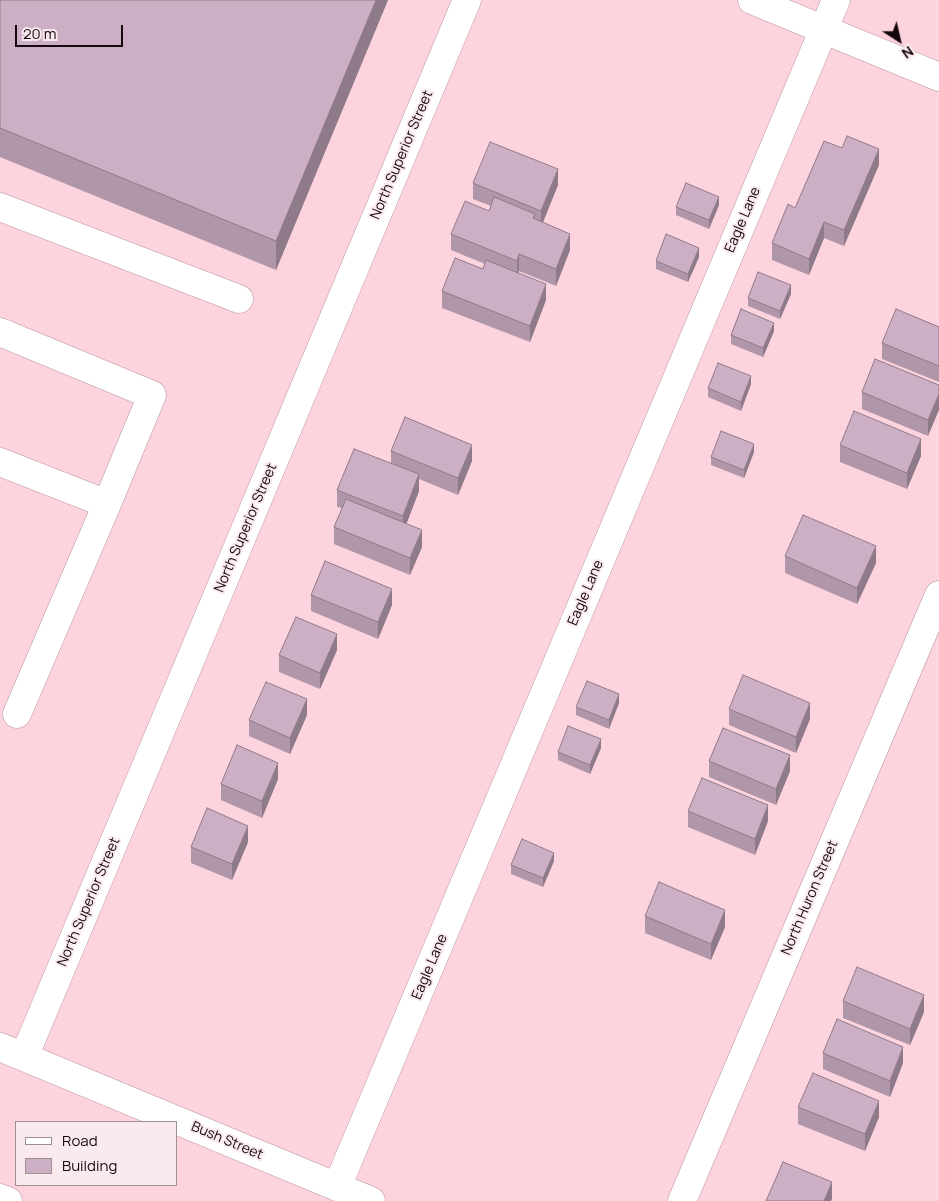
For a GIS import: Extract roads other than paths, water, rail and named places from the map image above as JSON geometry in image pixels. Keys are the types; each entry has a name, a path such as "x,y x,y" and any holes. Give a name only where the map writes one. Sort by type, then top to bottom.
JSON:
{"street":[{"name":"North Superior Street","path":"12,1052 467,0"},
{"path":"752,0 939,77"},
{"name":"Eagle Lane","path":"337,1187 836,0"},
{"path":"0,207 239,299"},
{"path":"0,332 152,395 17,714"},
{"path":"0,462 107,504"},
{"name":"North Huron Street","path":"682,1201 939,595"},
{"name":"Bush Street","path":"12,1052 371,1201"},
{"path":"0,1198 8,1201"}]}
